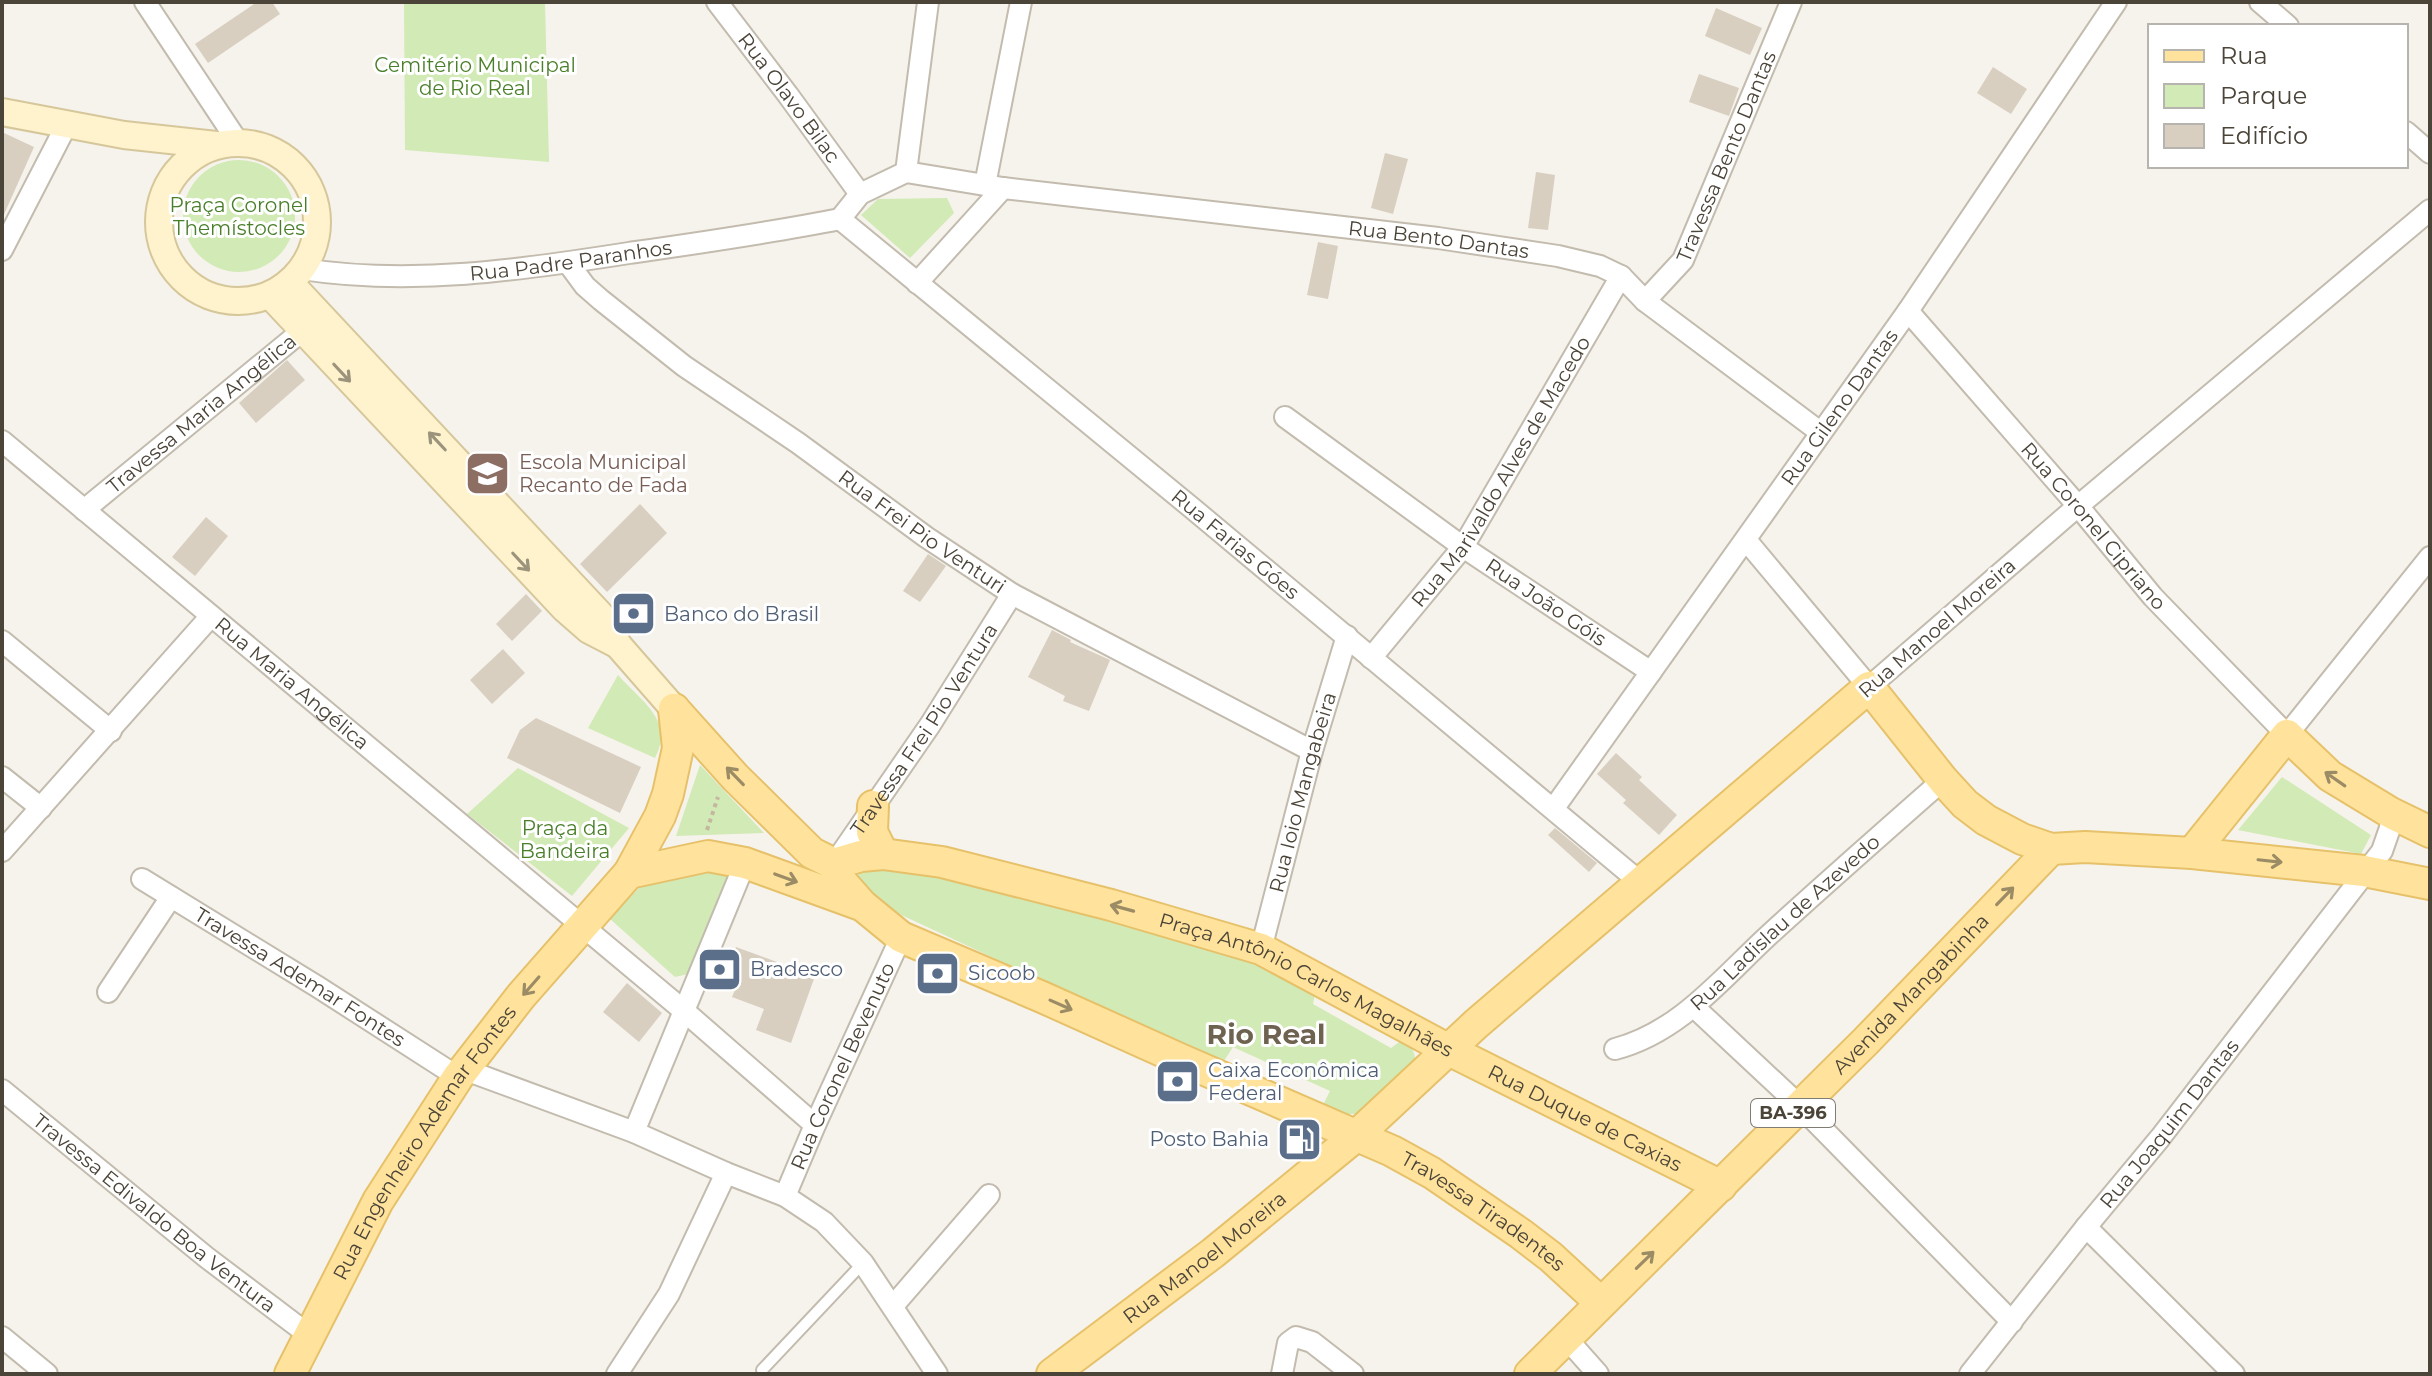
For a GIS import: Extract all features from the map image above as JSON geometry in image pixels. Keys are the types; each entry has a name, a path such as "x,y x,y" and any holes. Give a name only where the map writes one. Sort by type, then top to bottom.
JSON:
{"main road":[{"path":"1869,687 1965,804 1986,820 2022,839 2051,849 2085,847 2192,853 2364,871 2430,884"},
{"name":"Rua Manoel Moreira","path":"1449,1050 1869,687"},
{"path":"582,927 629,873 660,816 678,748 674,709"},
{"path":"674,709 735,777 823,859 862,905 901,937 1356,1136"},
{"path":"2192,853 2287,735 2330,776 2391,813 2430,832"},
{"path":"873,806 872,832 883,854"},
{"name":"Praça Antônio Carlos Magalhães","path":"708,856 729,847 823,859 883,854 942,862 1178,923 1261,949 1449,1050 1356,1136"},
{"name":"Avenida Mangabinha","path":"1530,1374 1573,1345 1601,1303 1877,1030 2051,849"},
{"path":"629,873 708,856 745,863 862,905"},
{"name":"Rua Engenheiro Ademar Fontes","path":"290,1374 378,1201 460,1073 521,996 582,927"},
{"name":"Rua Duque de Caxias","path":"1449,1050 1721,1186"},
{"name":"Rua Manoel Moreira","path":"1052,1374 1213,1253 1356,1136"},
{"name":"Travessa Tiradentes","path":"1356,1136 1432,1173 1490,1212 1551,1257 1601,1303"}],"street":[{"path":"145,2 228,143"},
{"name":"Rua Olavo Bilac","path":"717,2 860,194"},
{"path":"840,219 860,194 906,172 928,2"},
{"path":"917,283 994,186 1021,2"},
{"name":"Travessa Bento Dantas","path":"1645,301 1683,260 1791,2"},
{"name":"Rua Gileno Dantas","path":"1554,808 1908,311 2116,2"},
{"path":"2260,2 2286,24"},
{"path":"2,112 124,135 228,143 263,146 285,157 303,175 314,197 318,222 314,247 287,282 245,301 219,300 195,290 176,272 163,250 158,224 162,198 173,175 193,156 228,143"},
{"path":"2,250 67,124"},
{"path":"2408,134 2430,153"},
{"path":"124,135 166,160 173,175"},
{"name":"Rua Bento Dantas","path":"906,172 994,186 1438,238 1558,256 1600,266 1621,276 1645,301 1820,432"},
{"name":"Rua Manoel Moreira","path":"1869,687 2078,506 2430,210"},
{"name":"Rua Padre Paranhos","path":"287,282 330,274 446,276 568,263 840,219"},
{"name":"Rua Farias Góes","path":"840,219 1347,636 1640,882"},
{"name":"Rua Frei Pio Venturi","path":"568,263 585,286 684,366 1012,594 1312,751"},
{"name":"Rua Marivaldo Alves de Macedo","path":"1371,658 1463,547 1621,276"},
{"path":"287,282 311,324 607,622 618,645 674,709"},
{"name":"Rua Coronel Cipriano","path":"1908,311 2153,597 2287,735"},
{"name":"Travessa Maria Angélica","path":"84,510 311,324"},
{"name":"Rua João Góis","path":"1285,417 1463,547 1651,672"},
{"name":"Rua Maria Angélica","path":"2,441 582,927"},
{"path":"1746,540 1869,687"},
{"path":"2287,735 2430,557"},
{"name":"Travessa Frei Pio Ventura","path":"823,859 873,806 930,725 1012,594"},
{"path":"2,851 211,616"},
{"name":"Rua Ioio Mangabeira","path":"1261,949 1312,751 1347,636"},
{"path":"2,641 111,731"},
{"path":"2,777 41,808"},
{"name":"Rua Ladislau de Azevedo","path":"1615,1049 1658,1031 1694,1007 1769,935 1943,780"},
{"name":"Rua Joaquim Dantas","path":"1970,1374 2160,1138 2382,851 2391,813"},
{"path":"634,1132 745,863"},
{"name":"Travessa Ademar Fontes","path":"142,879 460,1073"},
{"path":"108,992 171,897"},
{"path":"582,927 815,1125"},
{"name":"Rua Coronel Bevenuto","path":"785,1196 901,937"},
{"path":"1694,1007 1800,1106 2012,1322"},
{"path":"460,1073 634,1132 785,1196 824,1222 863,1263 937,1374"},
{"name":"Travessa Edivaldo Boa Ventura","path":"2,1090 206,1257 309,1335"},
{"path":"617,1374 669,1294 726,1173"},
{"path":"893,1306 989,1195"},
{"path":"2086,1227 2234,1374"},
{"path":"2,1337 47,1374"},
{"path":"1282,1374 1288,1343 1296,1337 1312,1342 1353,1374"},
{"path":"1573,1345 1574,1374"},
{"path":"1573,1345 1598,1374"}],"lane":[{"path":"762,1370 863,1263"}],"path":[{"path":"708,856 707,827 719,794 735,777"}],"green space":[{"name":"Cemitério Municipal de Rio Real","path":"404,2 545,2 549,162 405,150"},
{"name":"Praça Coronel Themístocles","path":"239,160 261,164 279,176 291,194 295,216 291,238 279,256 261,268 239,272 217,268 199,256 187,238 183,216 187,194 199,176 217,164"},
{"path":"947,198 954,213 910,258 861,215 878,199"},
{"path":"618,675 646,703 658,723 660,745 655,758 588,728"},
{"path":"700,765 764,833 676,836"},
{"name":"Praça da Bandeira","path":"518,768 629,828 572,896 467,814"},
{"path":"2282,777 2371,835 2361,854 2238,830"},
{"name":"Praça da Bandeira","path":"716,865 728,874 688,974 675,977 609,918 643,884"},
{"path":"861,867 944,871 1251,955 1316,989 1313,1004 1391,1048 1402,1040 1406,1042 1413,1051 1415,1065 1358,1114 1347,1114 1323,1105 1330,1091 1233,1047 1222,1064 897,913 857,880"}],"building":[{"path":"257,2 272,2 280,14 208,63 195,44"},
{"path":"1716,8 1762,28 1750,55 1705,36"},
{"path":"1993,67 2027,89 2011,114 1977,93"},
{"path":"1699,74 1739,88 1729,116 1689,102"},
{"path":"2,132 34,147 2,219"},
{"path":"1385,153 1408,159 1393,214 1371,208"},
{"path":"1536,172 1555,175 1548,230 1528,228"},
{"path":"1318,242 1338,246 1328,299 1307,295"},
{"path":"287,360 305,380 256,423 239,403"},
{"path":"640,504 667,533 607,592 580,564"},
{"path":"206,517 228,536 195,576 172,557"},
{"path":"928,554 946,566 920,602 903,591"},
{"path":"526,594 542,611 512,641 496,624"},
{"path":"1052,630 1110,660 1089,711 1063,701 1065,696 1028,677"},
{"path":"503,649 525,673 492,704 470,680"},
{"path":"536,718 641,767 620,813 507,758 520,730"},
{"path":"1616,753 1642,777 1639,780 1677,815 1659,835 1623,803 1626,800 1597,774"},
{"path":"1555,828 1597,863 1589,872 1548,835"},
{"path":"736,947 815,976 791,1043 756,1030 764,1009 732,997 737,985 724,980"},
{"path":"627,983 662,1013 639,1042 603,1012"}],"place":[{"name":"Escola Municipal Recanto de Fada","path":"488,473"},
{"name":"Banco do Brasil","path":"633,614"},
{"name":"Bradesco","path":"719,969"},
{"name":"Sicoob","path":"937,973"},
{"name":"Caixa Econômica Federal","path":"1177,1082"},
{"name":"Posto Bahia","path":"1300,1139"}],"district":[{"name":"Rio Real","path":"1266,1034"}]}
